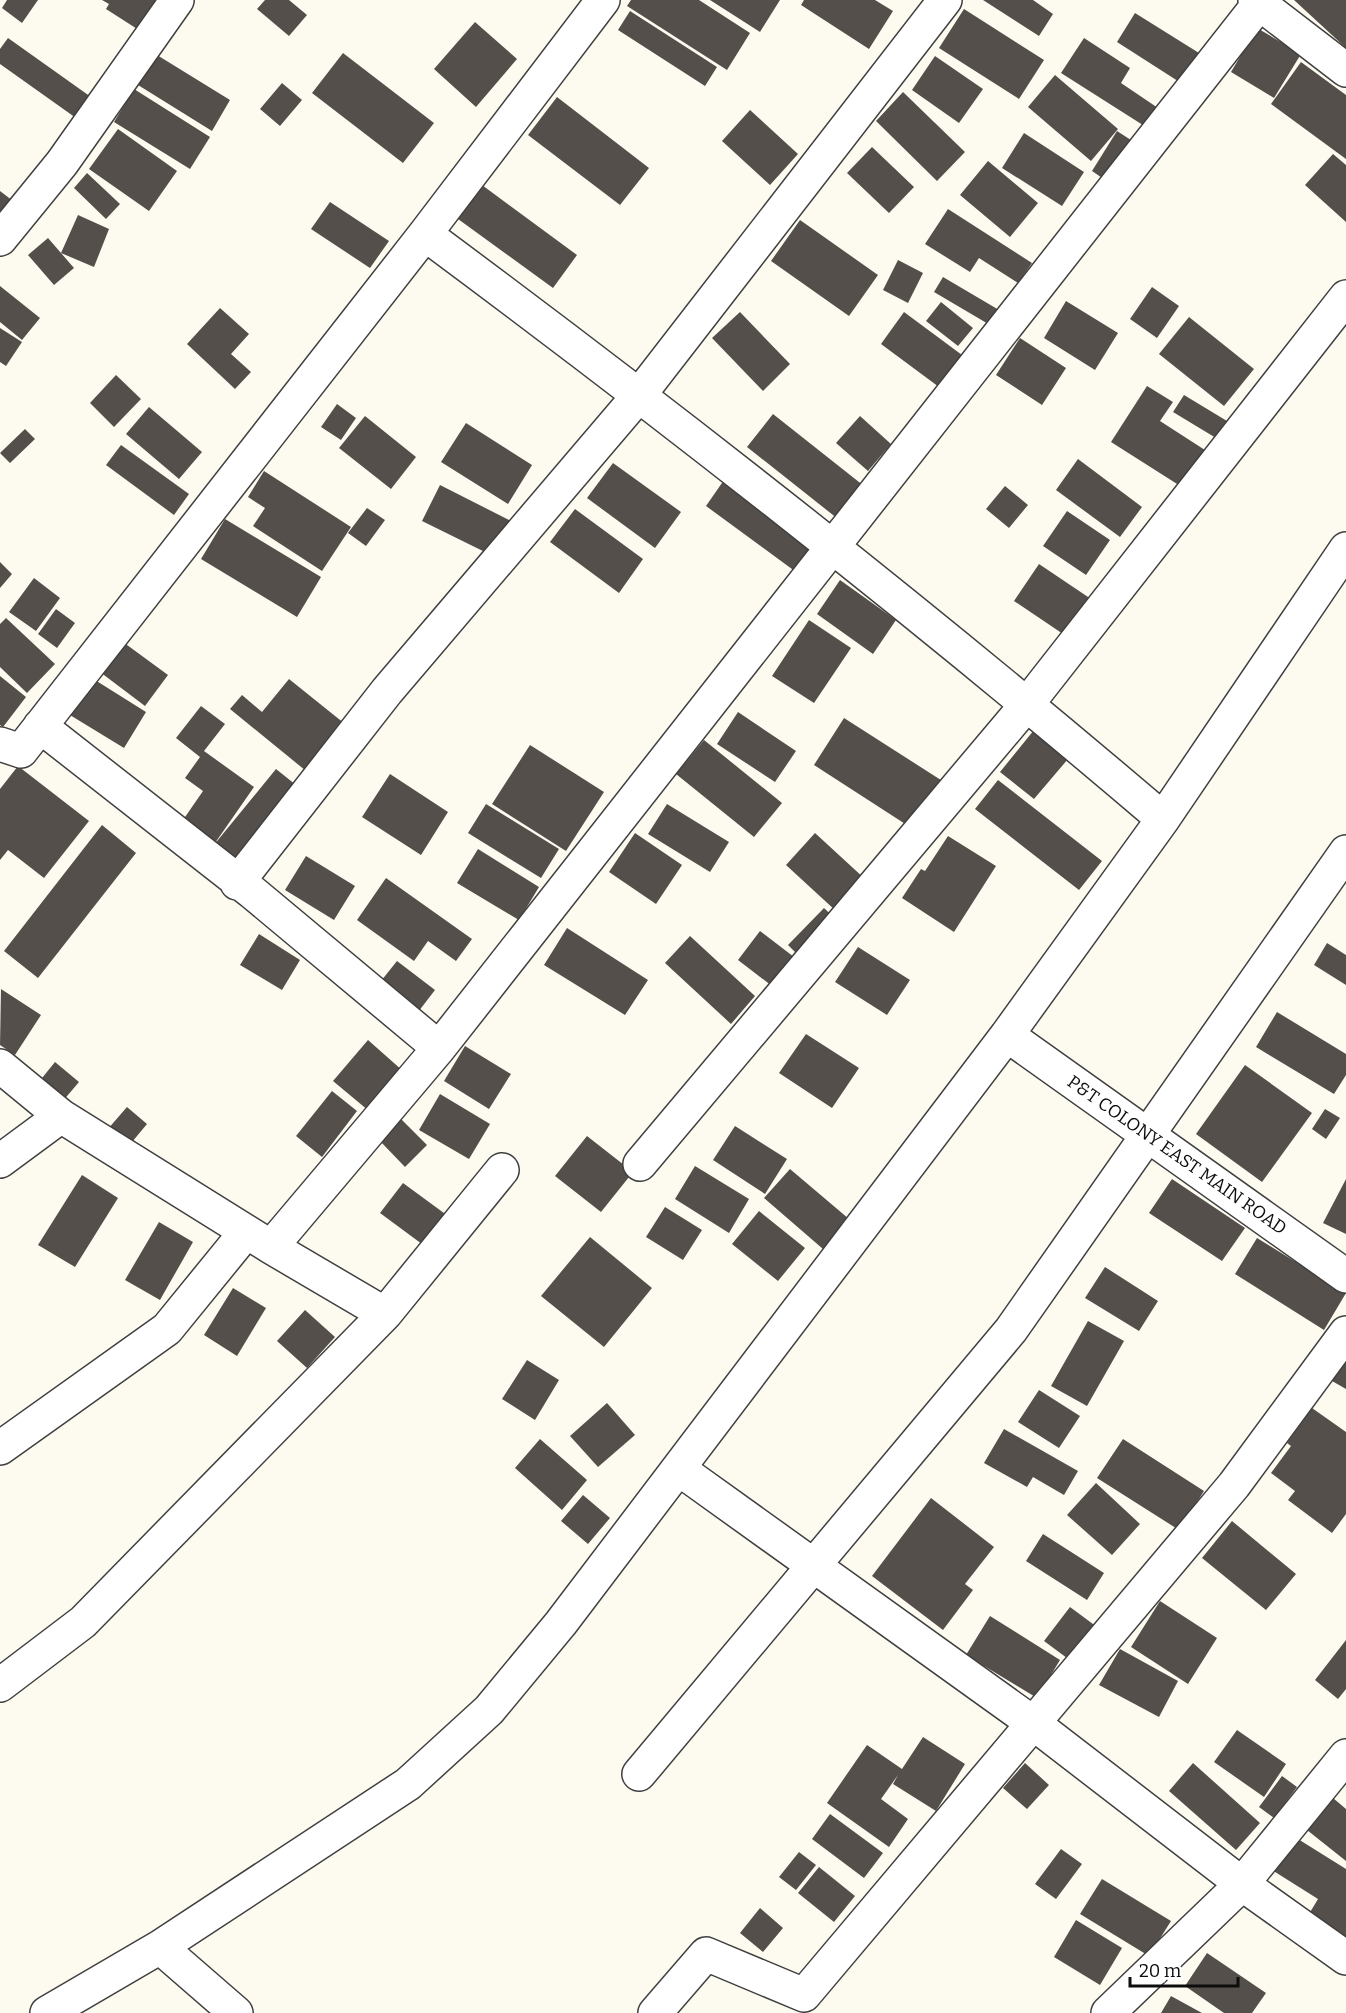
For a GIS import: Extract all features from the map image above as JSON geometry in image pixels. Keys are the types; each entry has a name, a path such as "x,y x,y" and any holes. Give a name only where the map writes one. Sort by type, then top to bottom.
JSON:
{"street":[{"path":"0,239 62,163 177,0"},
{"path":"0,744 21,751 425,234 603,0"},
{"path":"237,883 387,691 640,394 945,0"},
{"path":"0,1448 167,1329 259,1239 439,1048 833,549 1259,1 1346,70"},
{"path":"425,234 640,394 1028,703 1163,819"},
{"path":"640,1164 1028,703 1346,297"},
{"path":"47,2013 160,1947 408,1784 481,1718 561,1623 1007,1035 1163,819 1346,549"},
{"path":"40,726 237,883 252,892 439,1048"},
{"path":"639,1774 1011,1330 1346,852"},
{"name":"P&T COLONY EAST MAIN ROAD","path":"1007,1035 1346,1276"},
{"path":"0,1066 61,1116 385,1314"},
{"path":"0,1161 61,1116"},
{"path":"0,1686 83,1622 385,1314 502,1170"},
{"path":"655,2013 706,1954 804,1995 1234,1485 1346,1333"},
{"path":"679,1468 1033,1723 1242,1884 1346,1958"},
{"path":"1108,2013 1242,1884 1346,1756"},
{"path":"160,1947 236,2013"}],"building":[{"path":"7,0 38,0 22,23 2,8"},
{"path":"102,0 166,0 145,34 106,9 109,4"},
{"path":"265,0 289,0 307,15 289,36 257,9"},
{"path":"631,0 699,0 750,33 727,70 627,6"},
{"path":"710,0 780,0 760,32"},
{"path":"804,0 875,0 893,11 869,49 801,5"},
{"path":"983,0 1033,0 1053,14 1039,36"},
{"path":"1294,0 1346,0 1346,48"},
{"path":"964,9 1044,60 1019,99 939,48"},
{"path":"630,11 717,67 705,86 618,30"},
{"path":"1135,13 1199,53 1181,83 1117,42"},
{"path":"475,22 517,59 476,107 434,69"},
{"path":"1257,28 1301,54 1274,98 1231,72"},
{"path":"8,38 91,97 76,118 0,64 0,49"},
{"path":"1084,38 1130,68 1121,83 1158,108 1146,127 1061,73"},
{"path":"343,53 434,123 403,163 312,93"},
{"path":"157,55 230,100 212,131 138,85"},
{"path":"935,56 983,89 959,123 912,90"},
{"path":"1301,62 1346,95 1346,159 1271,104"},
{"path":"1055,75 1118,129 1091,161 1028,107"},
{"path":"282,83 302,100 280,126 260,109"},
{"path":"134,89 210,137 190,169 114,122"},
{"path":"903,92 965,152 937,181 876,121"},
{"path":"557,97 649,168 620,205 528,135"},
{"path":"750,110 798,154 770,185 722,141"},
{"path":"118,129 177,171 149,211 89,169"},
{"path":"1117,131 1134,142 1108,182 1092,171"},
{"path":"1024,133 1084,172 1062,206 1002,168"},
{"path":"872,147 914,187 889,213 847,173"},
{"path":"1333,154 1346,165 1346,222 1305,185"},
{"path":"988,161 1038,203 1010,237 960,195"},
{"path":"87,173 120,204 106,219 74,188"},
{"path":"482,185 577,255 553,288 458,219"},
{"path":"0,191 17,204 0,227"},
{"path":"330,202 389,241 370,268 311,229"},
{"path":"948,209 1032,263 1018,283 979,258 970,272 925,244"},
{"path":"78,215 109,229 94,267 61,253"},
{"path":"800,220 878,275 849,316 771,261"},
{"path":"48,238 74,268 54,285 28,255"},
{"path":"898,260 923,273 908,303 883,290"},
{"path":"943,277 999,310 990,325 934,292"},
{"path":"0,286 40,318 22,340 0,322"},
{"path":"1152,287 1179,306 1157,338 1130,319"},
{"path":"1066,301 1118,333 1095,370 1044,338"},
{"path":"941,302 973,328 958,346 926,321"},
{"path":"220,308 249,334 231,354 251,372 235,389 187,344"},
{"path":"740,312 790,364 763,391 712,338"},
{"path":"904,312 962,355 939,387 881,344"},
{"path":"1189,317 1254,369 1224,406 1159,354"},
{"path":"0,328 22,342 6,366 0,362"},
{"path":"1020,338 1066,368 1042,405 996,375"},
{"path":"116,375 141,399 114,427 90,403"},
{"path":"1147,386 1173,402 1160,421 1208,452 1185,489 1111,442"},
{"path":"1184,395 1227,421 1216,438 1173,412"},
{"path":"337,404 356,418 341,440 321,427"},
{"path":"149,407 202,452 179,479 126,434"},
{"path":"773,414 864,486 838,519 747,447"},
{"path":"365,416 416,457 391,489 339,448"},
{"path":"860,416 891,444 868,471 836,443"},
{"path":"466,423 532,465 508,504 441,462"},
{"path":"25,429 35,439 10,463 0,453"},
{"path":"121,445 189,494 174,515 106,465"},
{"path":"1078,459 1142,507 1120,537 1056,490"},
{"path":"613,463 681,512 655,548 587,498"},
{"path":"264,471 351,527 322,571 253,526 265,508 248,497"},
{"path":"724,480 814,546 796,572 706,506"},
{"path":"440,485 511,521 493,556 422,521"},
{"path":"1005,486 1028,505 1009,528 986,509"},
{"path":"367,508 385,520 366,546 348,533"},
{"path":"575,509 643,559 619,593 550,542"},
{"path":"1067,511 1110,540 1086,575 1043,546"},
{"path":"225,519 321,577 297,617 201,559"},
{"path":"0,562 12,574 0,588"},
{"path":"1039,564 1094,601 1069,638 1014,601"},
{"path":"34,578 60,598 36,631 9,612"},
{"path":"840,580 896,620 873,654 817,614"},
{"path":"56,609 75,623 57,648 38,634"},
{"path":"6,618 55,664 27,693 0,667 0,624"},
{"path":"809,620 851,648 814,703 772,676"},
{"path":"123,642 168,675 145,706 100,672"},
{"path":"87,675 146,712 124,748 65,712"},
{"path":"0,676 26,697 3,727 0,725"},
{"path":"289,679 350,728 311,775 230,709 242,695 262,712"},
{"path":"201,706 225,724 204,751 254,787 215,843 183,820 203,791 185,778 200,757 176,738"},
{"path":"738,712 796,751 775,782 717,744"},
{"path":"844,718 944,782 913,829 814,765"},
{"path":"1034,730 1068,759 1034,799 1000,772"},
{"path":"704,740 782,803 754,837 676,774"},
{"path":"530,745 604,792 566,851 492,804"},
{"path":"18,766 89,821 44,878 8,850 0,860 0,789"},
{"path":"276,769 296,785 233,862 213,846"},
{"path":"390,774 448,812 421,855 362,817"},
{"path":"998,780 1102,861 1079,890 975,809"},
{"path":"486,804 559,849 541,878 468,833"},
{"path":"667,804 729,842 710,872 648,834"},
{"path":"102,825 136,853 38,978 4,951"},
{"path":"635,833 682,865 656,904 609,872"},
{"path":"815,833 865,879 836,911 786,865"},
{"path":"948,836 996,866 954,932 902,898 921,869 925,871"},
{"path":"478,849 539,887 519,920 457,883"},
{"path":"306,856 355,886 334,920 285,890"},
{"path":"386,878 472,939 456,961 428,941 414,961 357,920"},
{"path":"824,908 842,925 805,962 788,945"},
{"path":"567,928 648,980 625,1015 544,965"},
{"path":"760,931 794,957 772,986 738,960"},
{"path":"259,934 300,960 282,990 240,965"},
{"path":"690,936 755,996 731,1024 665,963"},
{"path":"1327,943 1346,955 1346,985 1314,965"},
{"path":"858,947 910,980 887,1015 835,982"},
{"path":"397,961 435,990 415,1016 377,986"},
{"path":"1,989 41,1015 15,1055 0,1045"},
{"path":"1277,1012 1346,1054 1346,1075 1334,1094 1256,1047"},
{"path":"806,1034 859,1068 832,1108 779,1073"},
{"path":"368,1040 403,1071 369,1111 333,1081"},
{"path":"465,1046 511,1074 489,1109 444,1081"},
{"path":"55,1062 79,1082 62,1102 38,1083"},
{"path":"1245,1065 1312,1113 1262,1182 1196,1134"},
{"path":"332,1091 357,1111 322,1157 296,1136"},
{"path":"440,1094 490,1124 469,1159 419,1130"},
{"path":"127,1107 147,1124 127,1148 107,1130"},
{"path":"1325,1109 1340,1118 1326,1139 1312,1129"},
{"path":"401,1119 427,1145 405,1167 380,1141"},
{"path":"735,1126 787,1159 765,1194 713,1160"},
{"path":"587,1136 633,1172 601,1212 555,1176"},
{"path":"695,1166 749,1199 729,1233 675,1199"},
{"path":"790,1169 849,1219 823,1249 764,1198"},
{"path":"82,1175 118,1198 75,1267 38,1245"},
{"path":"1172,1179 1245,1228 1222,1261 1149,1213"},
{"path":"1346,1179 1346,1234 1323,1223"},
{"path":"403,1183 448,1216 426,1247 380,1213"},
{"path":"665,1207 702,1230 683,1260 646,1237"},
{"path":"759,1211 805,1248 778,1281 732,1244"},
{"path":"159,1222 193,1242 160,1300 125,1280"},
{"path":"590,1237 652,1288 604,1347 541,1296"},
{"path":"1257,1238 1346,1293 1324,1330 1235,1274"},
{"path":"1105,1267 1158,1301 1139,1331 1085,1298"},
{"path":"233,1288 266,1308 237,1356 204,1335"},
{"path":"305,1310 335,1337 307,1368 277,1341"},
{"path":"1088,1321 1124,1341 1087,1406 1051,1386"},
{"path":"1346,1359 1346,1389 1332,1381"},
{"path":"527,1360 559,1380 535,1420 502,1399"},
{"path":"1039,1390 1080,1416 1059,1448 1018,1422"},
{"path":"607,1403 635,1435 598,1467 570,1436"},
{"path":"1312,1408 1346,1432 1346,1514 1332,1533 1288,1500 1295,1491 1271,1473 1291,1446 1287,1443"},
{"path":"1004,1429 1078,1471 1064,1495 1033,1477 1027,1487 984,1463"},
{"path":"540,1439 587,1480 562,1510 515,1468"},
{"path":"1123,1439 1204,1491 1179,1530 1097,1478"},
{"path":"1096,1483 1140,1524 1112,1555 1067,1515"},
{"path":"583,1495 610,1518 588,1544 561,1521"},
{"path":"931,1498 994,1547 965,1584 973,1590 943,1630 872,1576"},
{"path":"1232,1521 1296,1574 1266,1610 1202,1558"},
{"path":"1043,1534 1104,1573 1087,1600 1026,1561"},
{"path":"1160,1601 1217,1638 1188,1684 1131,1647"},
{"path":"1070,1607 1097,1627 1071,1661 1044,1641"},
{"path":"990,1616 1060,1660 1037,1698 966,1655"},
{"path":"1346,1640 1346,1689 1338,1699 1315,1680"},
{"path":"1120,1649 1178,1681 1159,1717 1099,1685"},
{"path":"1237,1730 1286,1764 1264,1797 1214,1762"},
{"path":"923,1737 965,1764 936,1811 893,1784 898,1775 881,1799 908,1819 889,1847 827,1803 867,1745 902,1769"},
{"path":"1025,1763 1049,1785 1027,1809 1003,1788"},
{"path":"1193,1763 1260,1823 1236,1850 1169,1791"},
{"path":"1282,1776 1297,1787 1274,1818 1259,1807"},
{"path":"1333,1798 1346,1809 1346,1861 1307,1830"},
{"path":"830,1814 883,1853 864,1878 812,1839"},
{"path":"1290,1834 1346,1869 1346,1937 1309,1914 1318,1899 1269,1868"},
{"path":"1061,1849 1082,1864 1056,1899 1035,1884"},
{"path":"799,1852 816,1865 796,1890 779,1877"},
{"path":"819,1867 855,1896 834,1922 798,1893"},
{"path":"1102,1879 1171,1921 1149,1956 1080,1914"},
{"path":"760,1908 783,1928 763,1952 740,1933"},
{"path":"1076,1920 1122,1948 1100,1985 1054,1957"},
{"path":"1207,1953 1266,1993 1252,2013 1224,2013 1185,1986"},
{"path":"1171,1996 1202,2013 1161,2013"}]}
